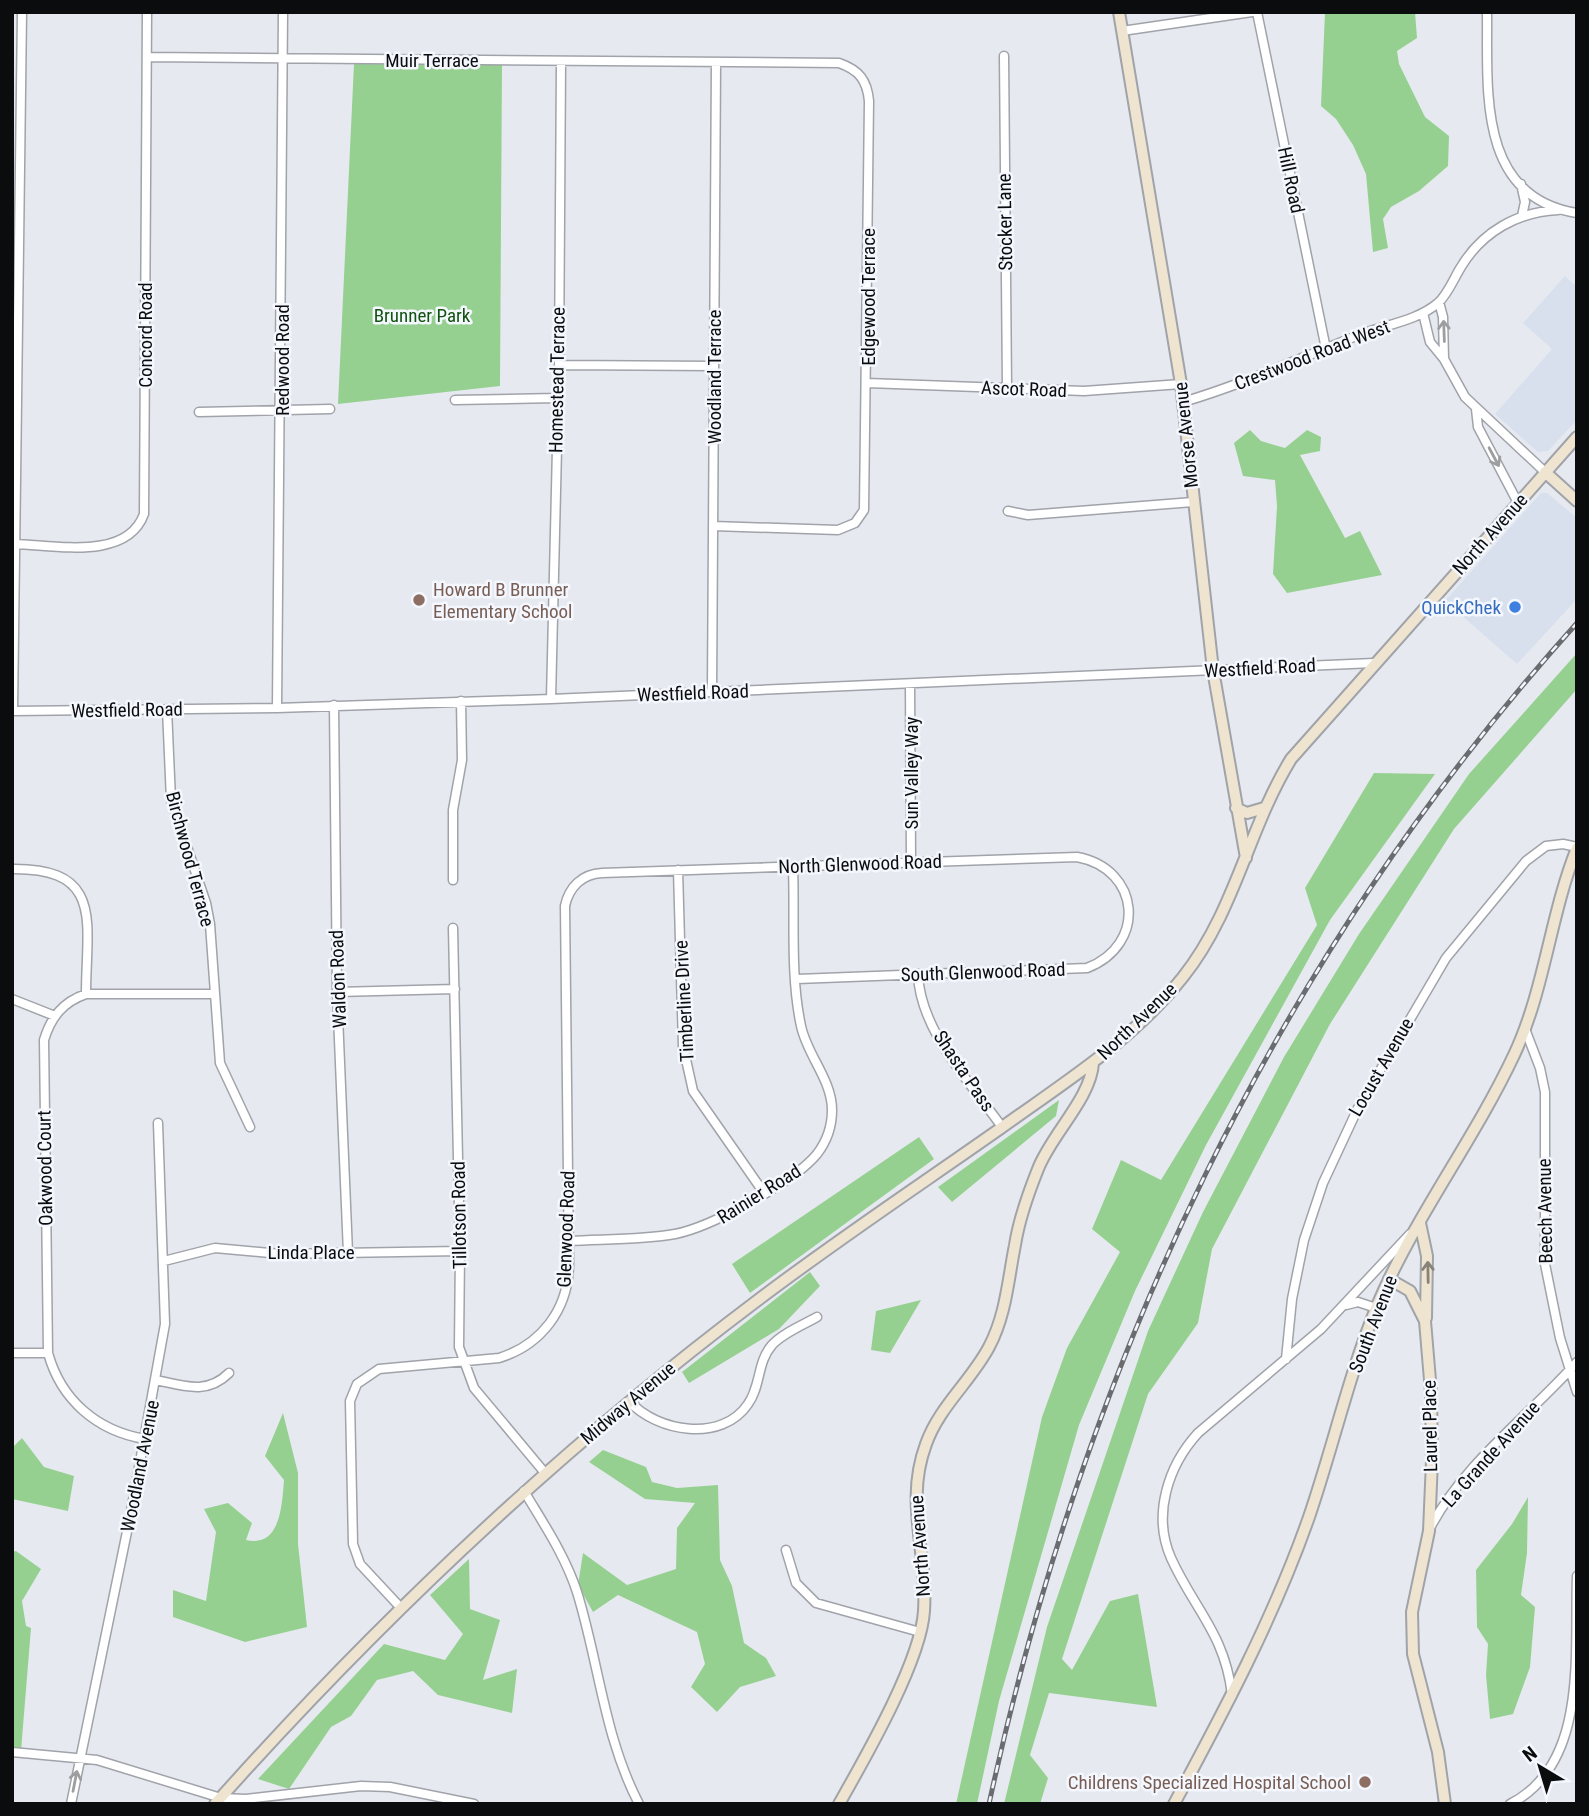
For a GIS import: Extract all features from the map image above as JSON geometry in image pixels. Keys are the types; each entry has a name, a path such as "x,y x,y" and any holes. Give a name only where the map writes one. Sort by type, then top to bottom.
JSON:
{"main road":[{"name":"Morse Avenue","path":"1119,12 1181,384 1213,670 1245,858"},
{"name":"North Avenue","path":"839,1804 905,1675 920,1632 925,1598 915,1497 921,1457 939,1417 984,1357 996,1333 1027,1197 1046,1150 1092,1080 1093,1063 1142,1021 1183,977 1222,915 1264,808 1291,759 1577,437"},
{"path":"1545,472 1577,501"},
{"path":"1236,808 1247,813 1264,808"},
{"name":"South Avenue","path":"1174,1804 1232,1695 1284,1584 1309,1517 1376,1308 1389,1279 1478,1127 1525,1029 1577,848"},
{"name":"Midway Avenue","path":"218,1801 320,1688 401,1608 524,1491 629,1401 800,1268 1093,1063"},
{"name":"Laurel Place","path":"1420,1223 1427,1256 1425,1321 1432,1392 1429,1531"},
{"name":"Laurel Place","path":"1389,1279 1410,1292 1425,1321"},
{"name":"La Grande Avenue","path":"1429,1531 1412,1612 1413,1654 1438,1752 1445,1804"}],"street":[{"path":"13,711 22,12"},
{"name":"Concord Road","path":"15,544 115,544 136,530 144,514 147,12"},
{"name":"Redwood Road","path":"276,708 282,407 284,12"},
{"path":"1122,31 1252,12"},
{"name":"Hill Road","path":"1257,12 1326,349"},
{"path":"1487,12 1488,113 1491,131 1506,165 1521,184 1558,210"},
{"name":"Stocker Lane","path":"1004,56 1007,388"},
{"name":"Muir Terrace","path":"147,57 716,62"},
{"name":"Homestead Terrace","path":"551,699 556,398 559,365 561,61"},
{"name":"Woodland Terrace","path":"712,692 716,62"},
{"name":"Edgewood Terrace","path":"713,526 838,530 855,523 866,504 869,101 866,82 856,71 839,63 716,62"},
{"path":"1521,184 1525,202 1522,216"},
{"path":"1444,359 1443,317 1439,302 1477,244 1522,216 1558,210 1577,213"},
{"name":"Crestwood Road West","path":"1183,402 1281,369 1423,313 1439,302"},
{"path":"1423,313 1430,342 1476,410 1545,472"},
{"path":"559,365 714,366"},
{"name":"Ascot Road","path":"867,383 1084,391 1181,384"},
{"path":"455,400 556,398"},
{"path":"199,412 282,407 330,409"},
{"path":"1476,410 1478,427 1518,503"},
{"path":"1007,511 1028,515 1193,502"},
{"name":"Westfield Road","path":"13,711 276,708 551,699 1374,663"},
{"name":"Sun Valley Way","path":"910,684 911,863"},
{"path":"453,880 453,810 462,760 461,701"},
{"name":"Waldon Road","path":"334,705 337,992 348,1252"},
{"name":"Birchwood Terrace","path":"167,709 172,800 206,903 220,1063 250,1127"},
{"name":"Locust Avenue","path":"1286,1359 1292,1299 1304,1240 1323,1183 1364,1097 1446,958 1526,861 1546,846 1563,844 1577,848"},
{"name":"North Glenwood Road","path":"572,888 579,880 596,873 1069,857 1089,859 1114,874 1126,894 1128,905"},
{"name":"Rainier Road","path":"569,1241 673,1234 717,1222 764,1193 815,1156 831,1126 831,1097 802,1032 797,979 793,867"},
{"path":"12,869 40,869 59,874 80,894 86,913 86,994"},
{"name":"Timberline Drive","path":"678,870 683,1045 688,1072 703,1108 764,1193"},
{"name":"Glenwood Road","path":"401,1608 360,1564 353,1544 350,1401 357,1384 379,1369 508,1355 526,1346 548,1326 566,1292 569,1241 565,906 572,888"},
{"name":"South Glenwood Road","path":"797,979 1087,968 1107,957 1122,940 1128,923 1128,905"},
{"name":"Tillotson Road","path":"453,928 460,1251 457,1336 462,1362 482,1399 545,1473"},
{"name":"Shasta Pass","path":"918,974 924,1004 942,1042 1002,1127"},
{"path":"337,992 454,989"},
{"path":"12,999 55,1016 71,1000 86,994 215,994"},
{"name":"Oakwood Court","path":"55,1016 44,1046 48,1353 60,1383 82,1410 111,1430 145,1439"},
{"name":"Beech Avenue","path":"1525,1029 1540,1068 1545,1092 1545,1264 1560,1338 1574,1365 1577,1392"},
{"name":"Woodland Avenue","path":"71,1804 145,1439 165,1324 158,1123"},
{"path":"1232,1695 1220,1645 1171,1559 1165,1535 1165,1498 1171,1474 1190,1442 1343,1306 1420,1223"},
{"name":"Linda Place","path":"164,1261 215,1248 280,1254 460,1251"},
{"path":"1343,1306 1358,1302 1376,1308"},
{"path":"629,1401 650,1418 684,1427 710,1428 723,1424 742,1412 749,1403 756,1390 761,1364 772,1345 817,1317"},
{"path":"12,1353 48,1353"},
{"name":"La Grande Avenue","path":"1429,1531 1440,1509 1467,1476 1574,1365"},
{"path":"156,1380 206,1388 219,1383 229,1373"},
{"path":"524,1491 554,1540 576,1588 611,1732 639,1804"},
{"path":"786,1550 796,1583 816,1604 920,1632"},
{"path":"1510,1804 1542,1779 1562,1749 1569,1727 1575,1683 1577,1576"},
{"path":"12,1752 97,1760 218,1801 361,1786 390,1787 474,1804"},
{"path":"1524,1795 1529,1804"}],"shaded area":[{"path":"1565,276 1577,287 1577,420 1548,451 1538,452 1495,414 1552,349 1523,323"},
{"path":"1541,493 1547,493 1577,518 1577,599 1517,664 1445,601"}],"green space":[{"path":"1325,12 1415,12 1417,38 1397,51 1399,64 1425,117 1449,136 1448,166 1419,191 1391,207 1383,219 1388,248 1373,252 1366,174 1353,145 1336,119 1321,106"},
{"name":"Brunner Park","path":"354,64 502,65 500,386 338,404"},
{"path":"1250,430 1261,441 1285,448 1307,430 1321,437 1320,451 1300,455 1345,538 1360,531 1382,575 1287,593 1273,574 1277,506 1275,480 1243,476 1234,443"},
{"path":"1577,653 1577,689 1454,829 1330,1024 1212,1249 1198,1323 1148,1394 1062,1659 1072,1670 1110,1601 1138,1594 1157,1707 1049,1693 1030,1755 1048,1778 1040,1804 1004,1804 1047,1627 1148,1331 1203,1212 1284,1057 1359,934 1469,774"},
{"path":"1374,773 1435,774 1330,920 1206,1145 1135,1291 1079,1425 999,1701 977,1804 956,1804 1042,1417 1067,1348 1120,1252 1092,1229 1121,1160 1161,1180 1317,925 1305,888"},
{"path":"1059,1100 1056,1116 952,1202 938,1187"},
{"path":"919,1137 934,1159 750,1293 732,1264"},
{"path":"810,1272 820,1286 779,1329 689,1383 682,1372"},
{"path":"921,1300 890,1353 871,1350 876,1311"},
{"path":"283,1413 298,1473 298,1544 307,1627 245,1642 173,1617 173,1590 206,1601 216,1532 204,1509 228,1503 252,1523 246,1540 258,1541 273,1531 280,1512 284,1480 265,1456"},
{"path":"22,1438 44,1467 74,1476 68,1511 12,1499 12,1448"},
{"path":"603,1450 646,1467 652,1482 677,1488 718,1485 720,1560 732,1586 744,1643 766,1658 776,1676 740,1687 717,1712 691,1687 705,1664 697,1632 618,1595 593,1612 578,1585 583,1553 627,1585 676,1569 677,1528 695,1503 645,1499 589,1462"},
{"path":"1528,1497 1527,1553 1521,1595 1535,1607 1530,1667 1513,1714 1490,1719 1486,1675 1488,1644 1477,1627 1476,1570 1512,1524"},
{"path":"16,1551 41,1569 22,1601 26,1626 31,1628 21,1751 12,1750 12,1552"},
{"path":"469,1559 470,1609 500,1620 483,1680 517,1669 512,1713 438,1695 413,1671 377,1680 351,1716 331,1727 289,1789 258,1779 384,1644 445,1660 463,1634 430,1595"}],"railway":[{"path":"989,1804 1029,1641 1078,1481 1137,1326 1205,1174 1283,1028 1371,887 1469,752 1577,623"}],"place":[{"name":"Howard B Brunner Elementary School","path":"419,600"},
{"name":"QuickChek","path":"1515,607"},
{"name":"Childrens Specialized Hospital School","path":"1365,1782"}]}
